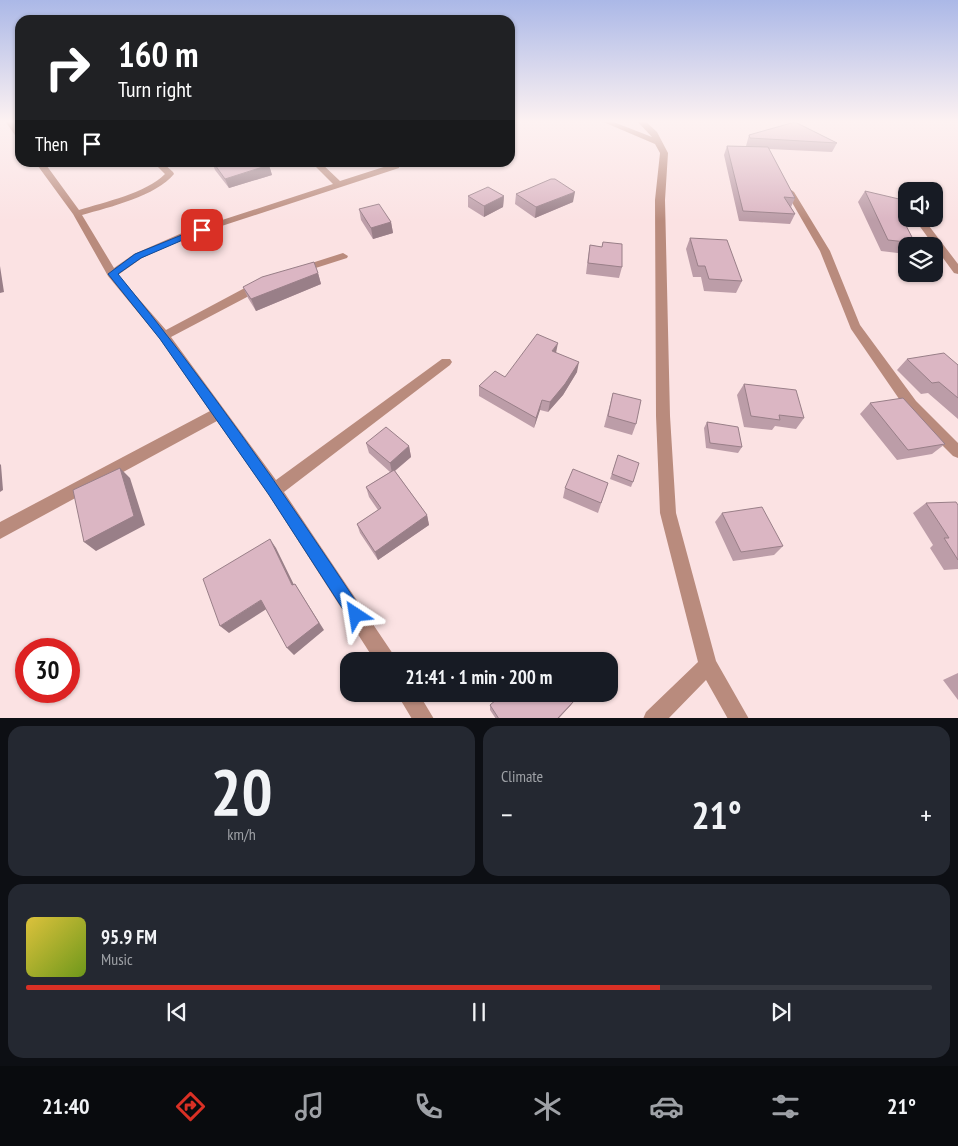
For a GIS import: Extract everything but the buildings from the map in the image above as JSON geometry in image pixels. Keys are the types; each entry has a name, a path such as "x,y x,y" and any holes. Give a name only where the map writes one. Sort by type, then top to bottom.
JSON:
{"street":[{"path":"664,155 660,200 662,367 668,513 708,665 739,718"},
{"path":"43,167 77,214 112,274 164,336 274,490 380,652"},
{"path":"77,214 155,186 167,179 170,174 162,167"},
{"path":"320,167 338,184"},
{"path":"112,274 138,256 185,235 393,167"},
{"path":"790,192 826,251 855,326 911,405 958,452"},
{"path":"925,227 958,271"},
{"path":"291,273 343,256"},
{"path":"164,336 274,278"},
{"path":"274,490 446,362"},
{"path":"0,530 219,414"},
{"path":"653,718 708,665"},
{"path":"413,702 424,718"}],"route":[{"path":"202,230 185,235 138,256 112,274 164,336 274,490 356,615"}]}
